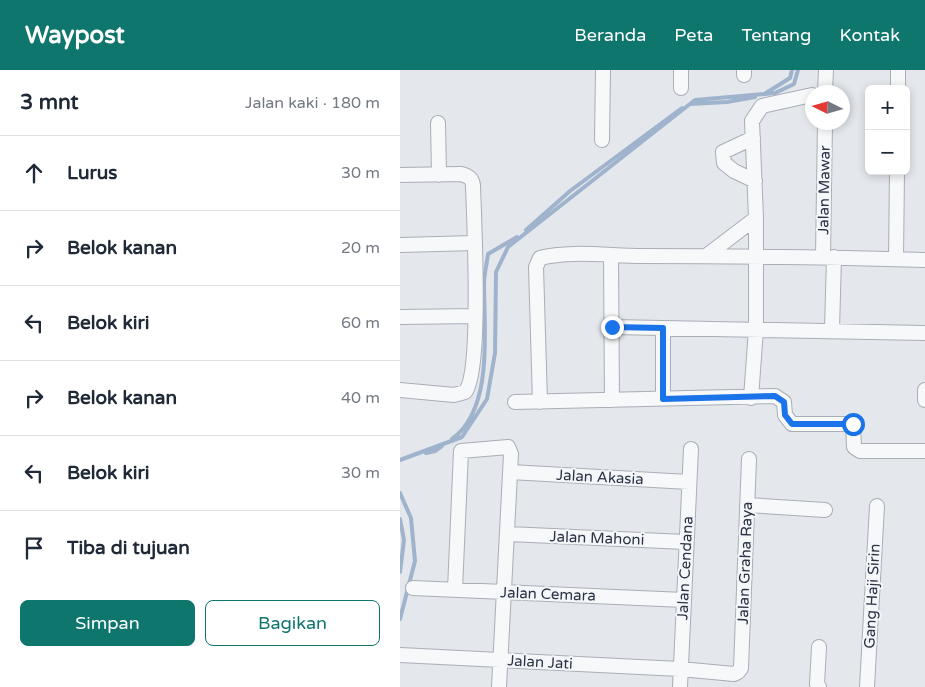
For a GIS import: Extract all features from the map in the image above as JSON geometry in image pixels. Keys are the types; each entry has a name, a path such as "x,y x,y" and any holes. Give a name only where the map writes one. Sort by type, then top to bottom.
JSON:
{"street":[{"path":"602,140 603,70"},
{"path":"681,70 681,88"},
{"path":"825,85 826,70"},
{"path":"898,70 898,85"},
{"path":"751,398 756,329 756,218 752,121 762,106 805,97"},
{"path":"438,123 439,175"},
{"name":"Jalan Mawar","path":"825,130 828,257 832,330"},
{"path":"753,138 723,152 724,163 734,171 754,181"},
{"path":"400,175 461,174 472,180 476,316 470,382 465,392 454,395 400,390"},
{"path":"896,259 897,175"},
{"path":"706,256 756,218"},
{"path":"400,245 475,243"},
{"path":"540,402 536,266 540,258 556,254 925,260"},
{"path":"611,256 612,400"},
{"path":"400,317 476,316"},
{"path":"612,327 925,333"},
{"path":"663,328 663,399"},
{"path":"925,390 925,400"},
{"path":"515,402 775,396 784,402 785,415 792,424 853,424 854,448 860,451 925,451"},
{"path":"455,590 461,451 508,447 511,454 499,687"},
{"name":"Jalan Cendana","path":"680,687 691,449"},
{"name":"Jalan Graha Raya","path":"741,668 749,459"},
{"name":"Jalan Akasia","path":"510,472 689,482"},
{"path":"748,505 825,510"},
{"name":"Gang Haji Sirin","path":"863,687 877,506"},
{"name":"Jalan Mahoni","path":"507,534 686,542"},
{"name":"Jalan Cemara","path":"413,588 684,600"},
{"path":"818,687 819,647"},
{"name":"Jalan Jati","path":"400,655 680,669 734,674 741,668"}],"waterway":[{"path":"766,93 790,78 792,70"},
{"path":"400,460 462,437 487,399 495,353 496,272 508,247 695,100 775,93 794,84 798,70"},
{"path":"690,104 727,102 755,97"},
{"path":"526,230 570,191 682,108"},
{"path":"452,439 465,426 475,409 481,389 485,345 484,280 488,254 517,237"},
{"path":"426,453 435,451 442,446"},
{"path":"400,493 411,518 415,561 400,619"},
{"path":"400,519 404,540 400,572"}],"route":[{"path":"612,327 663,328 663,399 775,396 784,402 785,415 792,424 853,424"}]}
